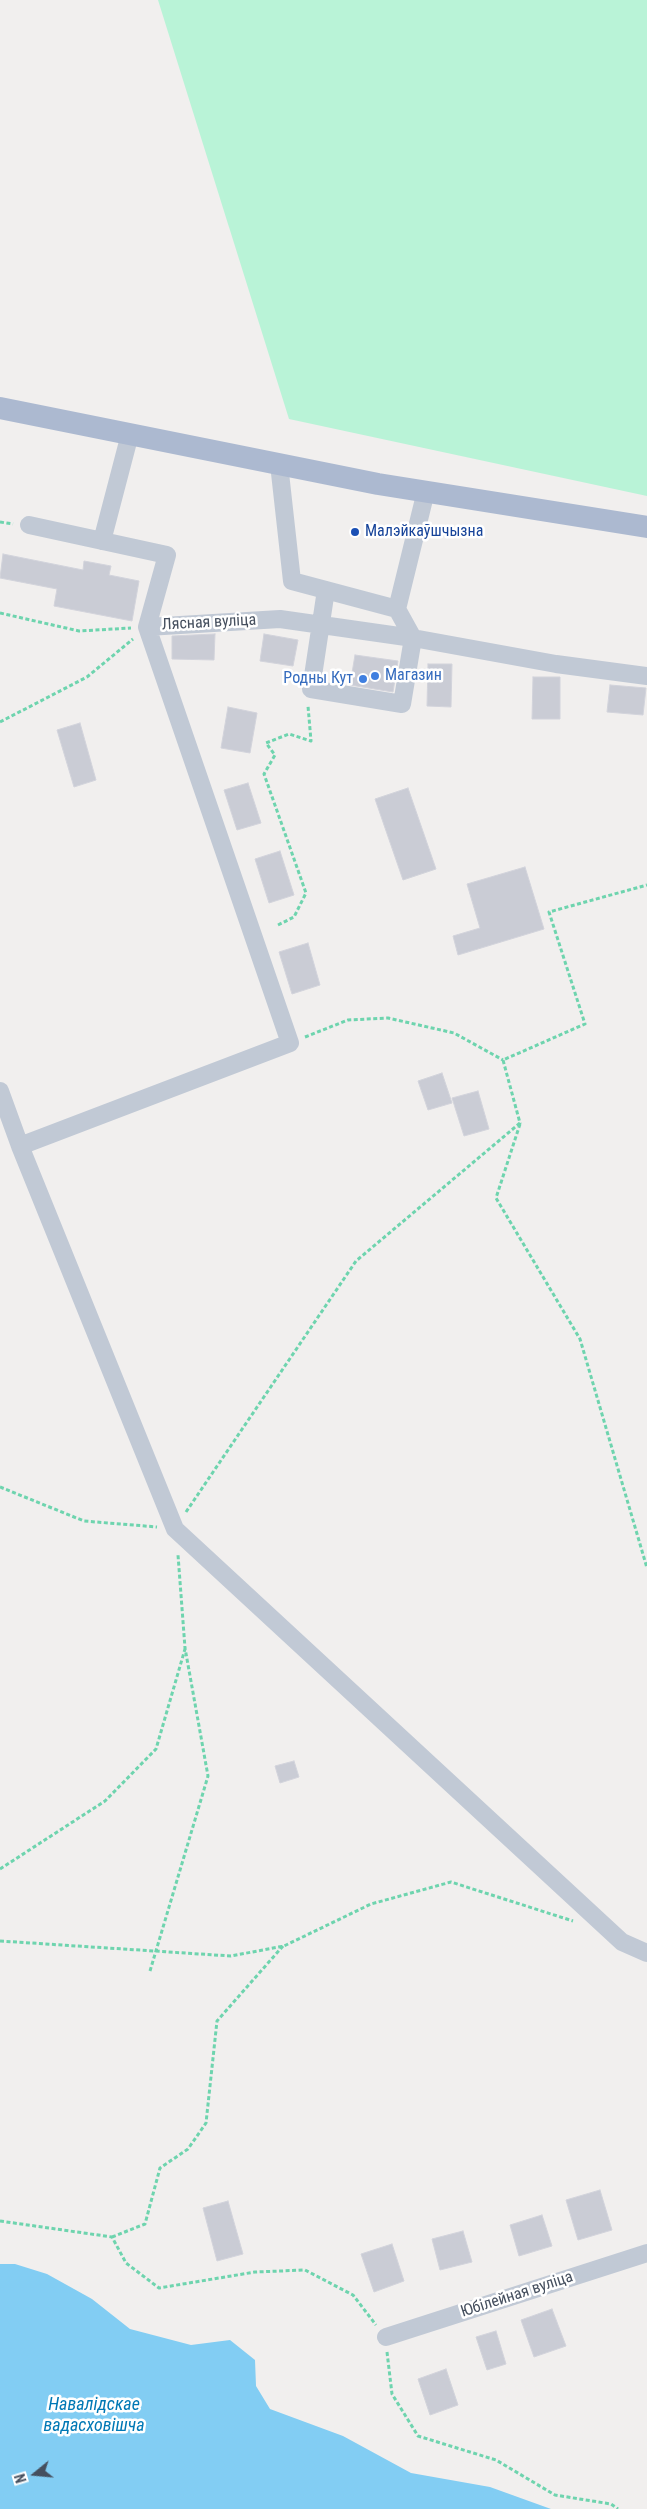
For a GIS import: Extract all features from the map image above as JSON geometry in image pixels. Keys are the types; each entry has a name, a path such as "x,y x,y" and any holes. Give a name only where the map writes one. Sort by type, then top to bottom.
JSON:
{"main road":[{"path":"0,408 279,464 426,491 647,527"}],"street":[{"path":"102,541 130,434"},
{"path":"279,464 292,581 397,609"},
{"path":"326,590 311,689 402,704 413,638 397,609 426,491"},
{"path":"29,525 167,554 147,627"},
{"name":"Лясная вуліца","path":"290,1043 147,627 280,619 413,638 556,664 647,676"},
{"path":"20,1146 290,1043"},
{"path":"0,1090 20,1146 175,1529 622,1942 647,1953"},
{"name":"Юбілейная вуліца","path":"386,2337 647,2253"}],"path":[{"path":"0,613 79,630 147,627"},
{"path":"0,722 87,677 147,627"},
{"path":"278,925 294,917 306,893 264,774 275,755 266,743 289,734 310,741 308,707 311,689"},
{"path":"503,1060 585,1024 549,912 647,885"},
{"path":"290,1043 348,1020 388,1018 454,1033 503,1060 520,1124 496,1198 580,1339 647,1568"},
{"path":"150,1970 208,1776 186,1648 175,1529 356,1261 520,1124"},
{"path":"0,1487 84,1520 175,1529"},
{"path":"0,1869 105,1802 156,1749 186,1648"},
{"path":"0,1941 232,1956 284,1946 371,1904 451,1882 578,1923"},
{"path":"0,2221 112,2237 145,2224 160,2168 188,2149 206,2123 217,2022 284,1946"},
{"path":"112,2237 126,2263 159,2288 256,2272 305,2270 352,2295 386,2337 392,2394 418,2436 496,2460 555,2495 611,2504 618,2509"}],"green space":[{"path":"158,0 647,0 647,496 289,419"}],"water":[{"name":"Навалідскае вадасховішча","path":"0,2264 15,2264 47,2274 92,2299 130,2329 191,2345 230,2340 255,2360 256,2386 270,2409 343,2436 411,2473 490,2487 551,2509 0,2509"}],"building":[{"path":"3,554 83,570 84,561 111,566 109,575 139,581 132,621 54,606 57,589 0,578"},
{"path":"215,634 214,660 172,659 172,636"},
{"path":"264,634 298,640 293,666 260,661"},
{"name":"Магазин","path":"355,655 398,661 393,692 350,685"},
{"path":"428,664 452,664 451,707 427,706"},
{"path":"533,677 560,677 560,719 532,719"},
{"path":"610,685 646,688 643,715 607,712"},
{"path":"228,707 257,713 250,753 221,748"},
{"path":"80,723 96,780 74,787 57,730"},
{"path":"248,783 261,823 237,830 224,790"},
{"path":"408,788 436,869 403,880 375,799"},
{"path":"280,851 294,895 269,903 255,859"},
{"path":"525,867 544,929 458,955 453,936 480,928 467,884"},
{"path":"308,943 320,985 292,994 279,952"},
{"path":"442,1073 452,1103 428,1110 418,1081"},
{"path":"478,1091 489,1129 464,1136 452,1098"},
{"path":"294,1761 299,1777 280,1783 275,1766"},
{"path":"600,2190 612,2230 578,2240 566,2200"},
{"path":"228,2201 243,2254 217,2261 203,2208"},
{"path":"542,2215 552,2246 519,2256 510,2225"},
{"path":"463,2231 472,2262 440,2270 432,2239"},
{"path":"392,2244 404,2281 374,2292 361,2254"},
{"path":"552,2309 566,2346 534,2357 521,2320"},
{"path":"496,2331 506,2364 487,2370 476,2337"},
{"path":"446,2369 458,2405 430,2415 418,2379"}],"place":[{"name":"Малэйкаўшчызна","path":"355,532"},
{"name":"Магазин","path":"375,676"},
{"name":"Родны Кут","path":"363,679"}]}
